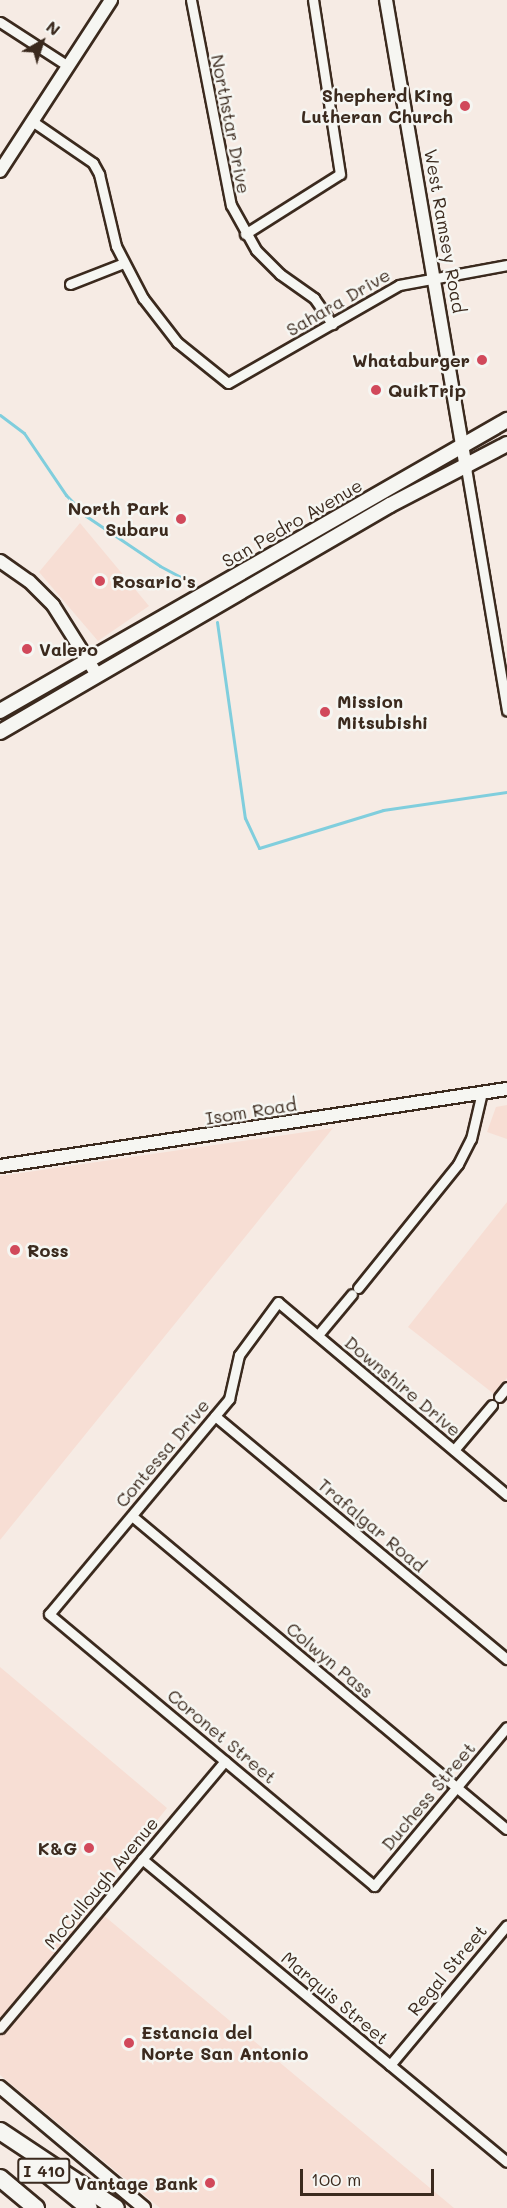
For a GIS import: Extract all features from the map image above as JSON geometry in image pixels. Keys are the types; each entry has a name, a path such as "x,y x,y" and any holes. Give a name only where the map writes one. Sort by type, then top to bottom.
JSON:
{"highway":[{"name":"I 410","path":"0,2133 89,2208"},
{"path":"0,2133 116,2208"},
{"name":"I 410","path":"0,2179 36,2208"},
{"path":"0,2179 25,2208"}],"main road":[{"name":"San Pedro Avenue","path":"0,711 507,420"},
{"name":"San Pedro Avenue","path":"0,732 390,505 466,468 507,444"},
{"path":"283,549 291,563"}],"street":[{"path":"2,164 111,0"},
{"name":"Northstar Drive","path":"191,0 226,192 245,234 268,263 314,297 332,324"},
{"path":"245,234 340,174 313,0"},
{"name":"West Ramsey Road","path":"386,0 466,468"},
{"path":"0,22 68,66"},
{"path":"32,121 93,163 99,174 108,220 124,263 70,284"},
{"name":"Sahara Drive","path":"124,263 159,320 177,342 228,383 399,285 435,276 507,265"},
{"path":"466,468 507,711"},
{"path":"0,561 29,581 53,605 96,675"},
{"name":"Isom Road","path":"0,1166 507,1089"},
{"path":"318,1335 458,1164 471,1139 483,1092"},
{"name":"Downshire Drive","path":"278,1302 507,1495"},
{"name":"Contessa Drive","path":"49,1614 230,1399 239,1354 278,1302"},
{"path":"499,1397 507,1387"},
{"path":"454,1450 492,1405"},
{"name":"Trafalgar Road","path":"215,1416 507,1659"},
{"name":"Colwyn Pass","path":"132,1516 507,1829"},
{"name":"Coronet Street","path":"49,1614 374,1886"},
{"name":"Duchess Street","path":"374,1886 507,1727"},
{"name":"McCullough Avenue","path":"1,2028 225,1761"},
{"name":"Marquis Street","path":"142,1859 507,2162"},
{"name":"Regal Street","path":"390,2065 507,1925"},
{"path":"0,2087 5,2094 144,2208"}],"shaded area":[{"path":"80,523 149,606 98,641 39,572"},
{"path":"507,1105 507,1139 487,1132 496,1107"},
{"path":"333,1128 262,1216 0,1540 0,1176"},
{"path":"507,1202 507,1378 494,1394 408,1327"},
{"path":"0,1667 167,1808 90,1904 454,2208 160,2208 0,2075"}],"waterway":[{"path":"0,415 24,433 66,495 86,516 160,566 195,585"},
{"path":"217,622 245,818 259,848 383,810 507,792"}],"place":[{"name":"Shepherd King Lutheran Church","path":"465,106"},
{"name":"Whataburger","path":"482,360"},
{"name":"QuikTrip","path":"376,390"},
{"name":"North Park Subaru","path":"181,519"},
{"name":"Rosario's","path":"100,581"},
{"name":"Valero","path":"27,649"},
{"name":"Mission Mitsubishi","path":"325,712"},
{"name":"Ross","path":"15,1250"},
{"name":"K&G","path":"89,1848"},
{"name":"Estancia del Norte San Antonio","path":"129,2043"},
{"name":"Vantage Bank","path":"210,2183"}]}
